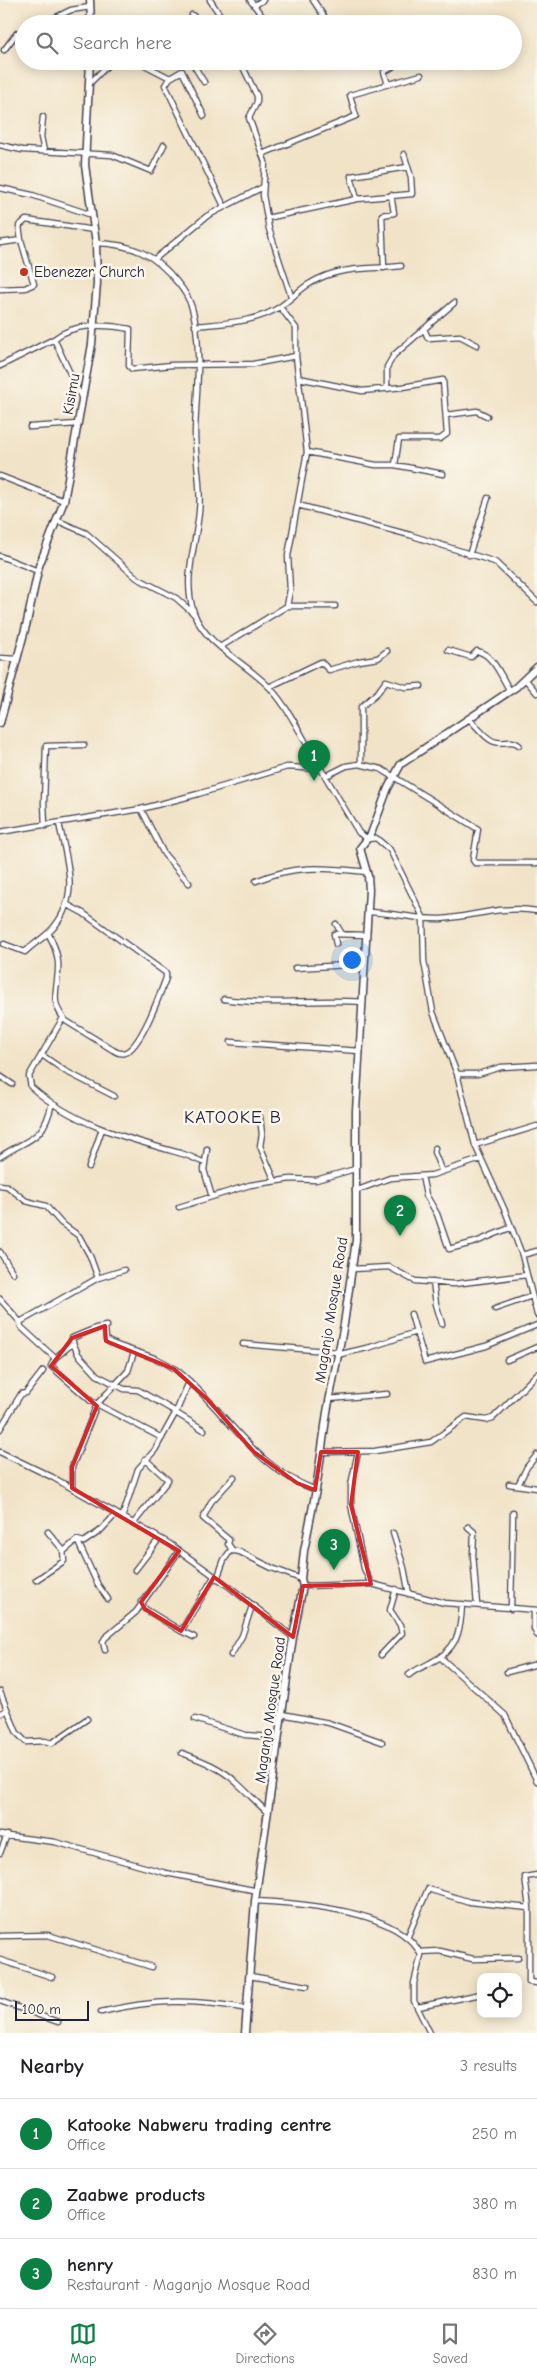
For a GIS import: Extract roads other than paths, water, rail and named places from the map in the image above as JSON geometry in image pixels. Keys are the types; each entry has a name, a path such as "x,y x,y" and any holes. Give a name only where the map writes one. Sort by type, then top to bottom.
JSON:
{"street":[{"path":"210,0 218,15"},
{"path":"250,0 263,15"},
{"path":"255,5 263,0"},
{"path":"313,0 323,15"},
{"path":"61,15 90,4"},
{"path":"4,50 15,37"},
{"name":"Kisimu","path":"0,723 38,571 64,501 83,400 94,327 96,243 85,152 89,70"},
{"path":"88,85 103,70"},
{"path":"154,70 170,78"},
{"path":"196,70 204,82"},
{"path":"244,70 257,96 257,102 249,118 266,171 263,187 266,218 291,296"},
{"path":"387,70 384,72 388,84"},
{"path":"204,116 182,71 170,78 165,85 224,206"},
{"path":"262,154 356,116 350,96 421,75"},
{"path":"43,117 41,137 44,151"},
{"path":"0,145 22,150 85,152 120,156 151,171 164,145"},
{"path":"266,218 357,199 413,193 404,154"},
{"path":"357,199 351,176 408,167"},
{"path":"156,258 192,227 224,206 263,187"},
{"path":"0,188 32,195 92,215"},
{"path":"384,268 382,215 394,213 391,195"},
{"path":"0,289 34,285 21,240 19,226 26,220 94,230"},
{"path":"0,243 21,240"},
{"path":"96,243 127,247 156,258 185,291 193,310 196,365 195,454 200,487 199,515 190,569 190,595 194,614 205,633 220,647 252,670 268,687 326,776 359,833 368,839 376,838 390,850 423,917 424,961 431,1004 457,1074 475,1145 512,1227 522,1255 537,1316"},
{"path":"195,326 248,319 280,307 310,282 327,275 344,271 401,266"},
{"path":"387,389 388,367 394,355 454,304"},
{"path":"280,307 296,328 296,356 307,452 288,556 290,590 287,606"},
{"path":"0,366 68,330 94,327 130,329 131,369 253,364 296,356"},
{"path":"424,329 428,338 460,336 477,345"},
{"path":"54,339 83,400"},
{"path":"299,378 362,391 443,380 447,434 443,437 398,440 395,465"},
{"path":"446,415 477,412 486,416"},
{"path":"30,427 78,424"},
{"path":"307,452 376,466 395,465 443,474"},
{"path":"0,476 64,501"},
{"path":"469,555 488,498"},
{"path":"298,505 410,535 495,562 537,602"},
{"path":"56,520 86,533 137,578 176,598 194,614"},
{"path":"0,556 38,571"},
{"path":"220,647 287,606 335,606"},
{"path":"448,650 471,657 477,651 480,651 493,663 510,691"},
{"path":"268,687 321,662 329,670 359,660 378,658 387,651"},
{"path":"0,658 16,659"},
{"name":"Maganjo Mosque Road","path":"246,2033 255,1901 279,1741 292,1637 356,1240 355,1169 369,890 367,872 360,848 368,839 393,777 405,761 510,691 537,667"},
{"path":"525,678 537,693"},
{"path":"361,764 360,716 364,704 378,692 386,681 405,687 421,686"},
{"path":"469,718 491,740 499,742 511,741 519,745"},
{"path":"45,826 46,746 84,745"},
{"path":"326,776 346,766 361,764 381,769 478,829 473,861 475,863 537,863"},
{"path":"0,832 59,824 140,809 198,794 275,769 299,767 321,769"},
{"path":"140,809 164,854 189,883"},
{"path":"4,944 25,952 55,926 66,904 72,884 59,824"},
{"path":"256,881 284,871 307,868 367,872"},
{"path":"48,933 58,960 55,1002 63,1018 113,1050 124,1053 139,1039 167,976 165,972 150,963 132,947 66,904"},
{"path":"367,912 390,912 439,919 513,908 537,912"},
{"path":"336,924 342,934"},
{"path":"336,944 334,934 366,935"},
{"path":"295,968 365,964"},
{"path":"224,998 251,1003 328,1000 363,1002"},
{"path":"63,1018 29,1076 31,1087 52,1103 102,1129 204,1163"},
{"path":"231,1042 360,1051"},
{"path":"42,1055 65,1071 114,1096"},
{"path":"457,1074 478,1074 501,1067 537,1065"},
{"path":"0,1076 12,1084"},
{"path":"0,1158 33,1139 44,1128 52,1103"},
{"path":"260,1117 262,1134 260,1146 275,1181"},
{"path":"475,1145 537,1126"},
{"path":"90,1167 102,1129"},
{"path":"435,1148 434,1152 442,1172"},
{"path":"207,1149 204,1163 205,1176 212,1198"},
{"path":"355,1191 398,1176 422,1176 442,1172 481,1159"},
{"path":"179,1207 250,1185 291,1179 316,1180 355,1169"},
{"path":"422,1176 426,1195 437,1214 448,1248 476,1242 512,1227"},
{"path":"0,1185 7,1186 26,1201 46,1206 61,1224 79,1236 90,1256 98,1278"},
{"path":"522,1255 537,1251"},
{"path":"0,1252 13,1273"},
{"path":"352,1269 389,1268 415,1282 454,1284 493,1281 527,1275"},
{"path":"20,1322 98,1278 124,1270"},
{"path":"433,1282 436,1304 442,1324"},
{"path":"495,1309 532,1296"},
{"path":"0,1299 20,1322 21,1327 55,1358"},
{"path":"411,1314 423,1361 427,1362 486,1346 537,1325"},
{"path":"204,1430 138,1390 114,1386 93,1372 78,1354 72,1338 106,1326 106,1339 109,1342 171,1366 207,1398 260,1458 298,1483 316,1490"},
{"path":"243,1344 337,1354 371,1347 416,1332"},
{"path":"73,1343 55,1358 50,1364 52,1368 97,1404 162,1438"},
{"path":"507,1360 537,1347"},
{"path":"72,1488 72,1467 97,1404 128,1371 134,1352"},
{"path":"0,1429 21,1394 26,1393 43,1371"},
{"path":"321,1452 375,1451 431,1442 466,1418 486,1420 492,1418 537,1374"},
{"path":"122,1518 137,1471 145,1459 155,1450 176,1412 189,1382"},
{"path":"329,1399 387,1394"},
{"path":"0,1452 72,1488 178,1550 292,1637"},
{"path":"358,1452 351,1484 351,1505 364,1568 371,1584"},
{"path":"518,1485 527,1467 537,1455"},
{"path":"132,1524 168,1480 145,1459"},
{"path":"233,1551 228,1544 229,1540 203,1518 211,1502 234,1476"},
{"path":"509,1484 537,1488"},
{"path":"511,1609 513,1512"},
{"path":"77,1540 84,1542 94,1536 116,1514"},
{"path":"468,1527 474,1529 473,1555 477,1604"},
{"path":"36,1580 64,1561 64,1551 48,1532"},
{"path":"393,1533 404,1568 409,1594"},
{"path":"136,1570 159,1539"},
{"path":"64,1551 77,1540"},
{"path":"77,1540 98,1585 108,1600"},
{"path":"105,1650 103,1642 105,1638 136,1612 178,1550"},
{"path":"181,1631 216,1578 227,1555 233,1551 240,1552 302,1583 371,1584 445,1603 536,1610 534,1629 537,1635"},
{"path":"381,1655 402,1633 400,1625 390,1610 396,1589"},
{"path":"141,1602 145,1609 181,1631 194,1636"},
{"path":"409,1674 440,1657 459,1636 462,1604"},
{"path":"230,1655 242,1636 252,1606"},
{"path":"440,1657 505,1715 537,1781"},
{"path":"507,1672 537,1664"},
{"path":"0,1692 16,1733 26,1742 45,1741 52,1743 87,1718"},
{"path":"0,1714 7,1710"},
{"path":"282,1714 328,1723 382,1742"},
{"path":"195,1719 245,1735 271,1738 279,1741"},
{"path":"182,1753 204,1761 232,1778 251,1799 268,1813"},
{"path":"0,1835 55,1842 166,1873 252,1890"},
{"path":"0,1853 7,1835"},
{"path":"537,1874 525,1877 529,1908 529,1982 537,1984"},
{"path":"407,1938 428,1889 470,1902 529,1908"},
{"path":"255,1901 295,1903 336,1909 395,1928 420,1952 421,1960 414,1983 414,2001 430,2033"},
{"path":"0,1936 48,1936 152,1967"},
{"path":"420,1952 440,1951 473,1959 518,1958"},
{"path":"0,1960 52,1977"},
{"path":"250,1976 307,1986"},
{"path":"418,2007 477,1995"},
{"path":"0,2001 58,2022"},
{"path":"101,2012 155,2002 202,2002 248,2009"}],"place":[{"name":"Ebenezer Church","path":"24,272"},
{"name":"Katooke Nabweru trading centre","path":"314,781"},
{"name":"Zaabwe products","path":"400,1236"},
{"name":"henry","path":"334,1570"}],"district":[{"name":"KATOOKE B","path":"233,1117"}]}
